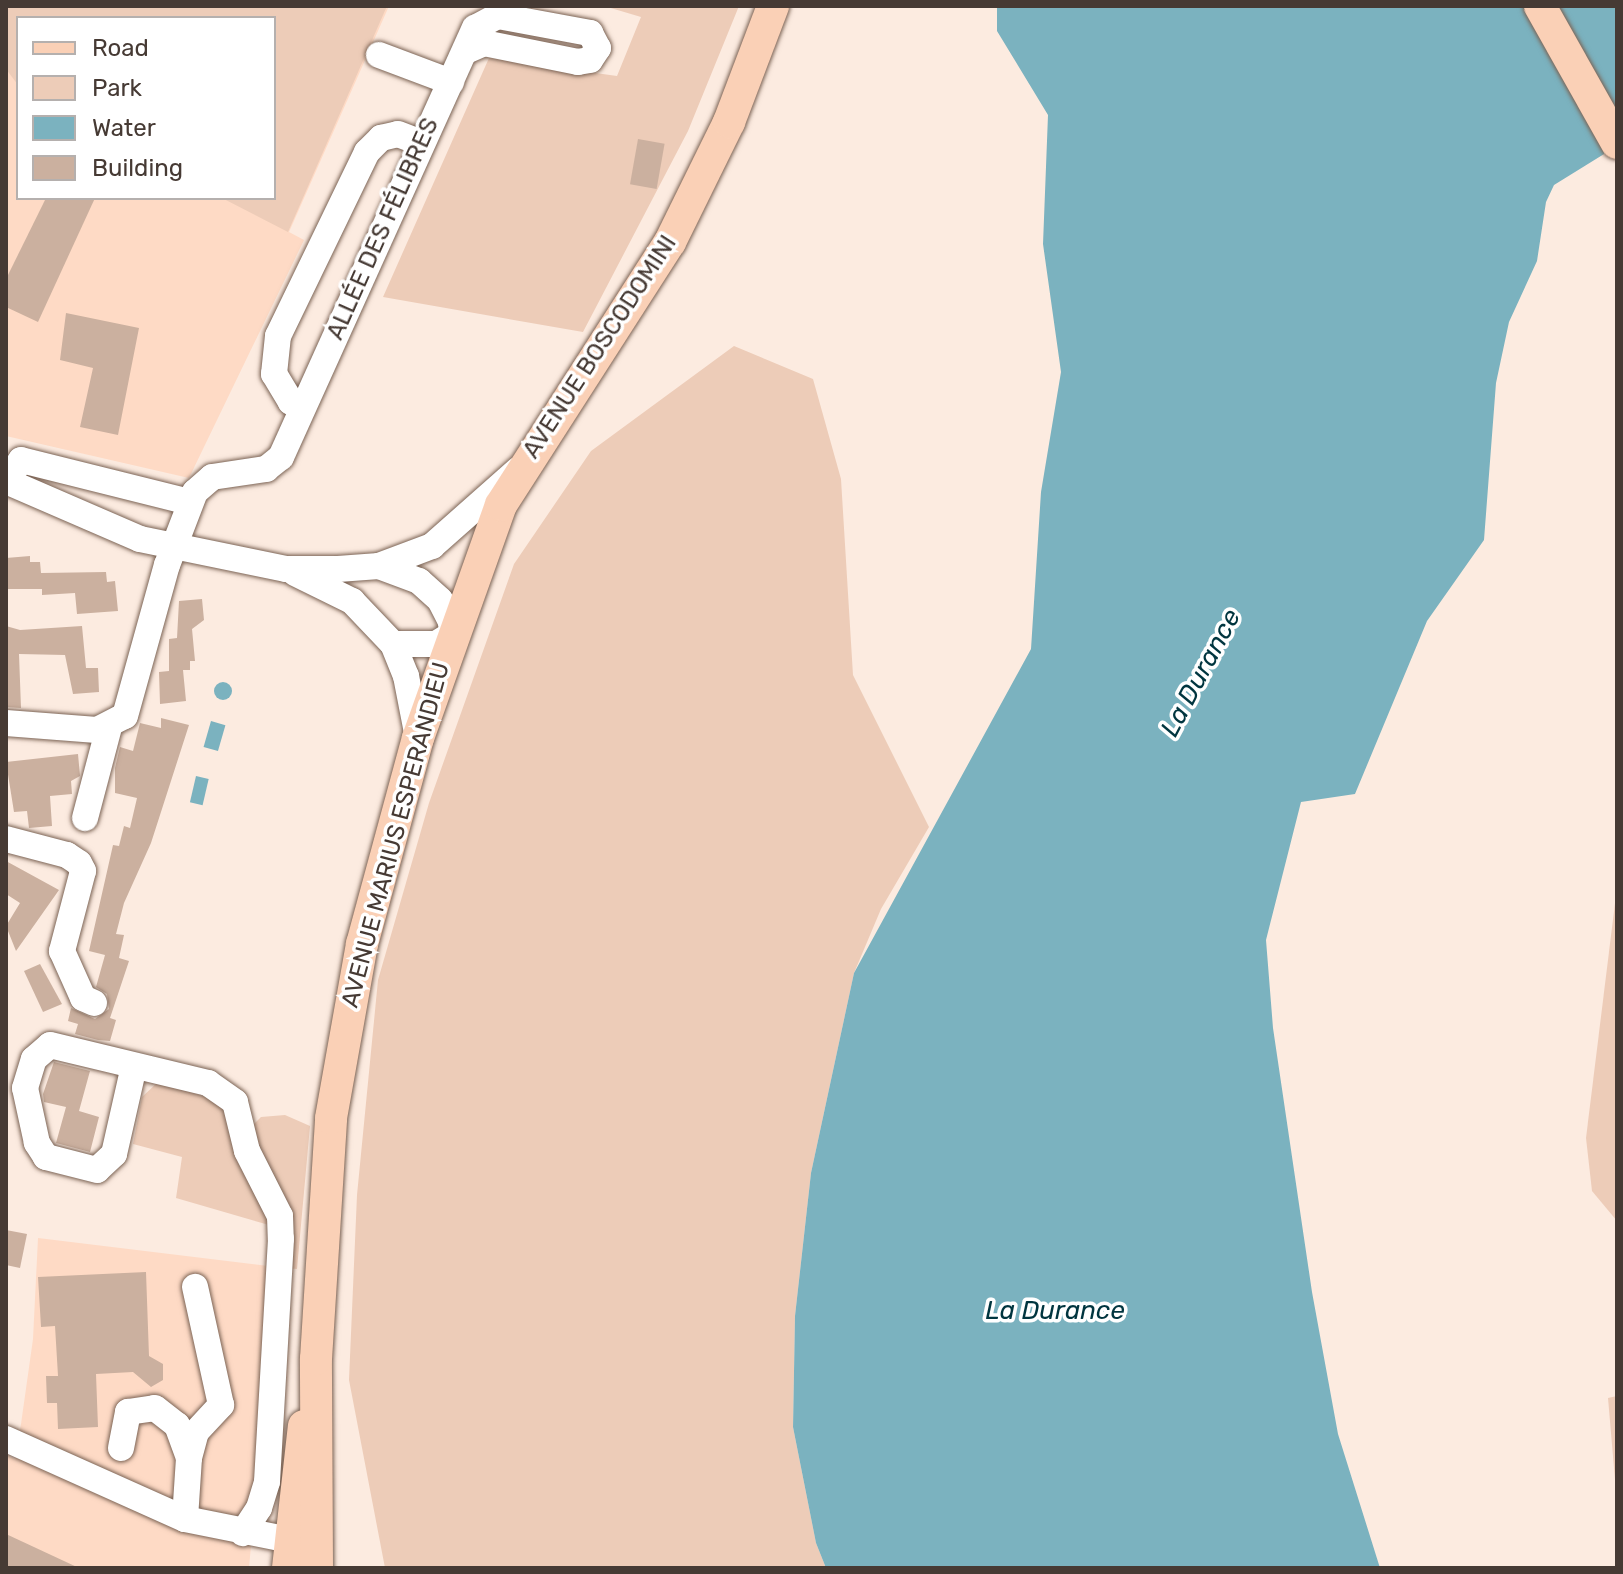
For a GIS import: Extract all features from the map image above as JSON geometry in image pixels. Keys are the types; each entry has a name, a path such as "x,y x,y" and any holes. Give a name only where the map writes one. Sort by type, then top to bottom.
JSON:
{"main road":[{"name":"AVENUE BOSCODOMINI","path":"520,469 609,343 670,242 729,122 773,6"},
{"path":"1540,6 1617,143"},
{"name":"AVENUE MARIUS ESPERANDIEU","path":"317,1568 316,1359 331,1118 342,1039 362,944 418,738 487,537 520,469"},
{"name":"AVENUE MARIUS ESPERANDIEU","path":"276,1550 295,1491 316,1359"}],"street":[{"name":"ALLÉE DES FÉLIBRES","path":"190,502 212,477 276,463 466,51"},
{"path":"379,55 451,82"},
{"name":"ALLÉE DES FÉLIBRES","path":"302,408 282,390 272,360 308,274 367,152 381,138 398,134 421,143"},
{"path":"6,723 109,727 125,716 132,701 173,546 190,502 21,460 6,481 103,527 173,546 286,569 379,566 406,574 429,589 445,608 452,634 419,647 393,644"},
{"path":"379,566 445,538 520,469"},
{"path":"286,569 352,601 393,644 406,676 418,738"},
{"path":"85,818 109,727"},
{"path":"6,839 79,863 83,871 62,951 83,998 94,1003"},
{"path":"134,1066 114,1154 97,1170 46,1157 37,1143 25,1088 38,1052 61,1044 134,1066 208,1083 235,1102 247,1151 280,1216 267,1482 259,1508 276,1550"},
{"path":"185,1519 189,1458 196,1432 221,1405 195,1287"},
{"path":"121,1448 128,1412 155,1408 177,1425 189,1458"},
{"path":"6,1439 185,1519 276,1550"}],"shaded area":[{"path":"6,6 389,6 289,232 304,240 189,478 6,436"},
{"path":"38,1238 276,1267 249,1568 6,1568 6,1455 15,1459 21,1424 33,1339"}],"green space":[{"path":"6,6 387,6 288,232 226,200 276,200 276,16 16,16 16,82 6,69"},
{"path":"604,6 739,6 688,131 583,332 383,297 489,58 617,76 641,17"},
{"path":"734,346 813,379 841,479 853,675 929,827 881,909 854,973 811,1173 795,1316 793,1427 816,1543 826,1568 385,1568 349,1380 357,1195 378,980 429,803 514,564 591,451"},
{"path":"1617,887 1617,1221 1592,1191 1586,1138"},
{"path":"158,1082 231,1105 269,1225 176,1198 182,1157 133,1144 142,1097"},
{"path":"285,1115 310,1126 297,1269 286,1268 251,1127 261,1117"},
{"path":"1617,1396 1617,1503 1608,1398"}],"water":[{"name":"La Durance","path":"997,6 1617,6 1617,146 1554,185 1546,202 1537,261 1509,322 1496,383 1484,540 1427,621 1355,794 1301,802 1266,940 1273,1028 1312,1292 1338,1434 1380,1568 826,1568 816,1543 793,1427 795,1316 811,1173 854,973 1031,649 1041,492 1061,372 1043,244 1048,115 997,31"},
{"path":"223,682 232,691 223,700 214,691"},
{"path":"211,721 225,725 218,751 204,747"},
{"path":"196,776 209,779 203,805 190,802"}],"building":[{"path":"638,139 665,144 657,189 630,184"},
{"path":"45,200 94,200 38,322 6,307 6,279"},
{"path":"66,313 139,328 118,435 80,427 93,368 60,360"},
{"path":"30,556 30,562 40,562 41,573 106,572 107,582 115,581 118,611 77,614 75,593 42,595 42,589 6,589 6,558"},
{"path":"202,599 204,620 192,629 195,661 190,661 190,670 183,670 186,701 160,704 159,672 169,671 169,639 177,638 179,601"},
{"path":"6,626 20,630 82,626 86,668 98,668 99,692 73,694 65,655 19,654 21,708 6,707"},
{"path":"161,718 189,725 151,843 124,903 116,934 124,935 119,958 129,961 110,1018 116,1020 110,1041 98,1040 75,1034 78,1024 68,1021 71,1008 95,1019 109,1009 107,994 96,987 105,955 89,951 113,845 119,846 124,826 130,828 137,798 115,793 115,768 120,747 133,751 140,723 161,728"},
{"path":"78,754 80,776 71,781 72,794 50,796 52,826 29,828 27,811 14,812 6,762"},
{"path":"6,861 59,890 16,951 6,926 20,903 6,894"},
{"path":"40,964 62,1004 43,1012 24,971"},
{"path":"54,1062 90,1071 79,1111 99,1117 90,1152 56,1143 66,1107 44,1102 43,1094"},
{"path":"6,1230 27,1234 20,1268 6,1265"},
{"path":"146,1272 149,1356 163,1364 163,1380 151,1387 133,1372 96,1374 98,1427 58,1429 57,1403 47,1403 46,1376 58,1376 55,1326 41,1327 38,1277"},
{"path":"6,1534 79,1568 6,1568"}]}
